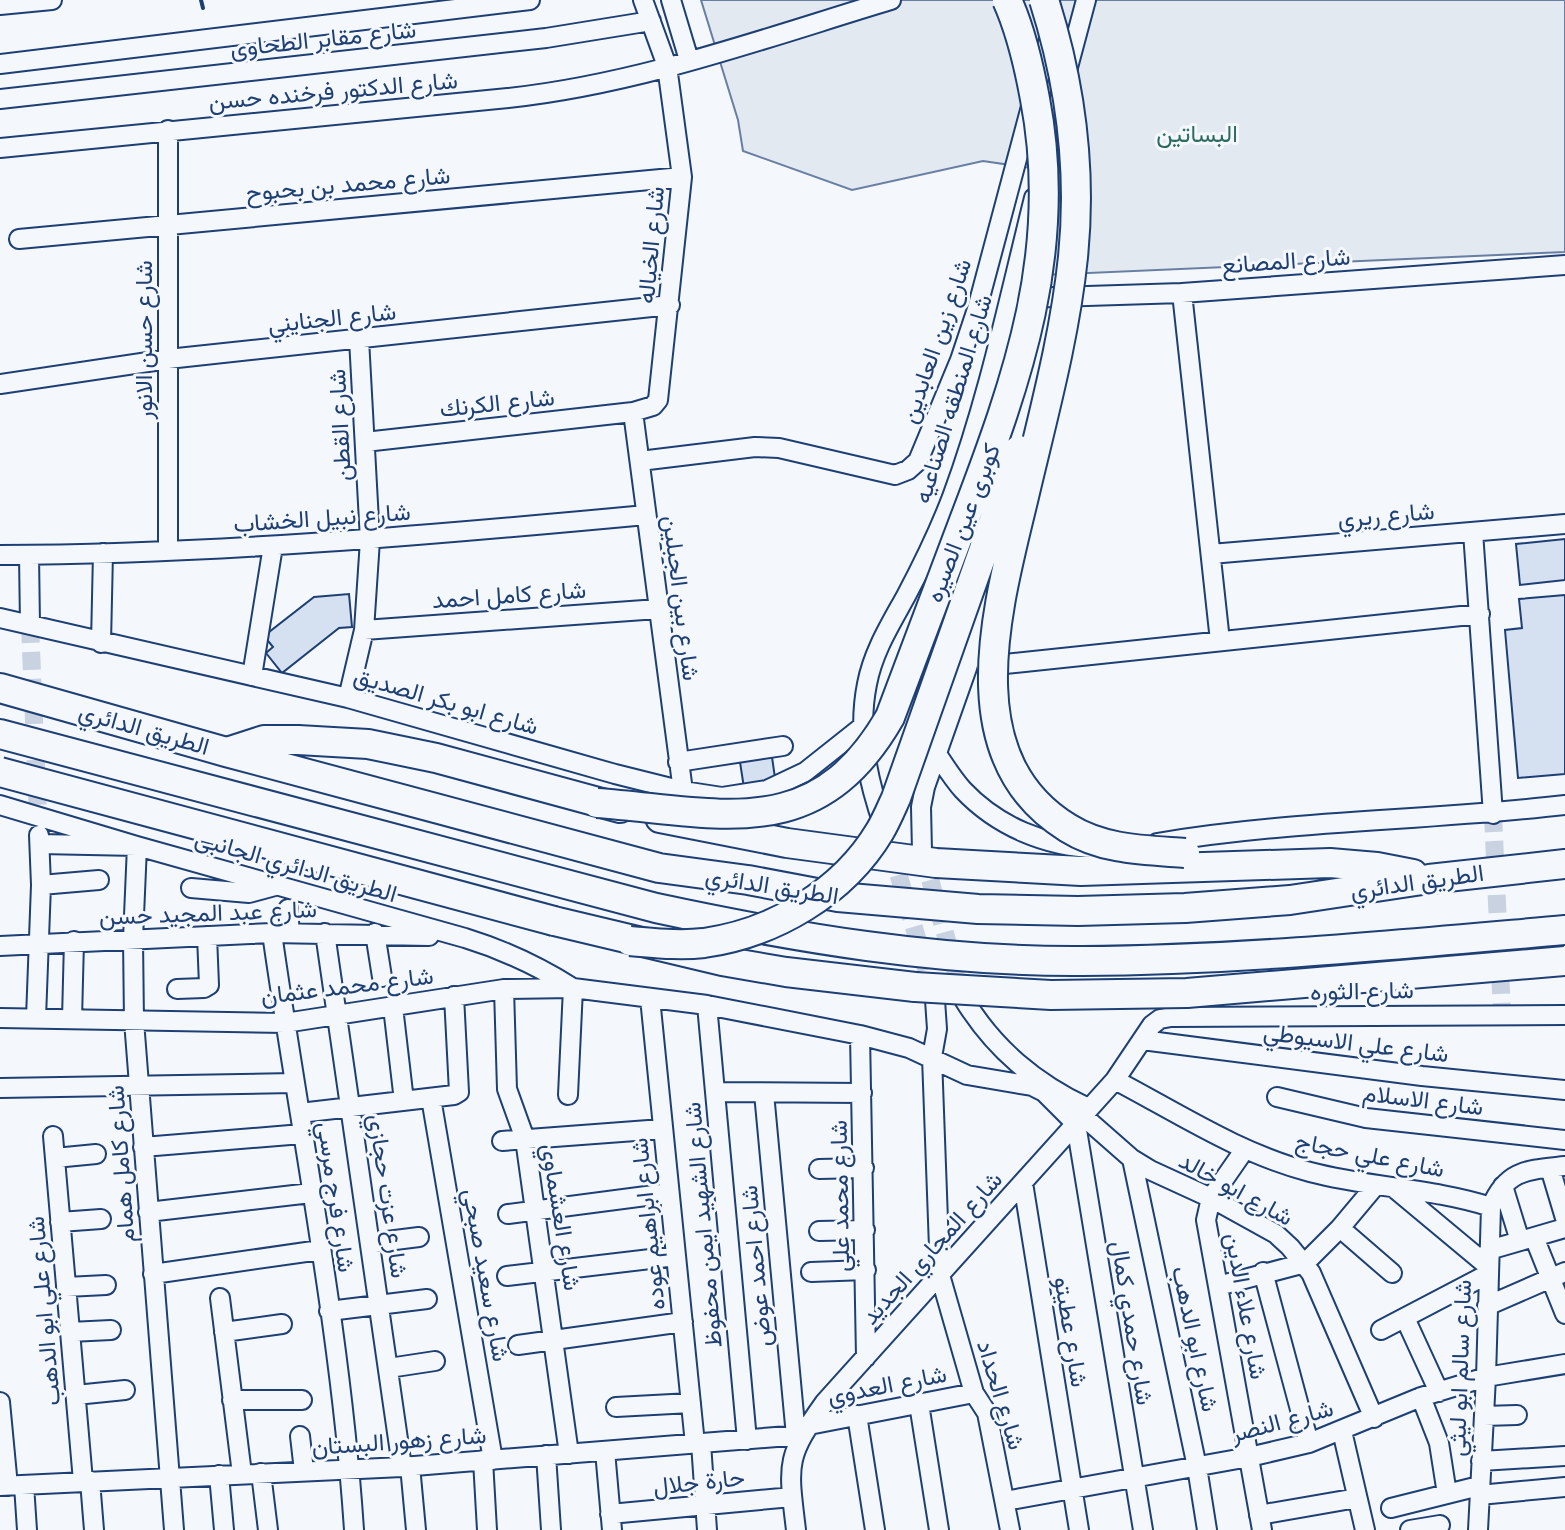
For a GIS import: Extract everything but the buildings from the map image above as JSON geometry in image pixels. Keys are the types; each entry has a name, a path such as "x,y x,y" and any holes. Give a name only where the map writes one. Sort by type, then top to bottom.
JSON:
{"highway":[{"name":"كوبرى عين الصيره","path":"597,803 728,815 775,812 804,802 831,787 855,767 875,744 890,717 1004,417 1036,296 1045,212 1043,155 1033,85 1007,0"},
{"name":"كوبرى عين الصيره","path":"1044,0 1067,81 1075,171 1073,258 1059,345 1002,585 993,640 993,695 1004,750 1019,781 1041,808 1068,829 1100,843 1134,850 1307,863"},
{"path":"630,941 702,943 738,936 772,924 804,907 833,886 859,860 880,831 896,798 1059,345"},
{"name":"الطريق الدائري","path":"0,688 659,868 838,897 978,909 1064,911 1185,908 1290,900 1429,879 1565,864"},
{"name":"الطريق الدائري","path":"0,734 656,908 752,929 850,945 999,958 1080,961 1186,958 1565,930"},
{"path":"226,752 264,740 368,744 436,758 597,803 744,835 936,863 1081,871 1307,863 1401,870 1429,879"},
{"path":"0,772 630,941 722,961 850,980 1051,995 1187,993 1565,961"}],"street":[{"path":"0,5 52,0"},
{"path":"0,64 530,0"},
{"name":"شارع الخياله","path":"633,412 646,410 658,400 682,177 667,66 643,0"},
{"path":"671,0 689,60"},
{"name":"شارع الدكتور فرخنده حسن","path":"0,148 541,95 605,83 891,0"},
{"name":"شارع زين العابدين","path":"640,461 755,447 779,448 895,475 908,470 918,461 973,322 1047,52 1057,0"},
{"name":"شارع المنطقه الصناعيه","path":"891,849 868,776 863,726 865,693 881,639 931,547 977,424 1086,0"},
{"name":"شارع مقابر الطحاوى","path":"0,99 546,38 651,21"},
{"path":"1047,52 1071,51"},
{"name":"شارع حسن الانور","path":"168,130 168,550"},
{"name":"شارع محمد بن بحبوح","path":"19,239 682,177"},
{"name":"شارع المصانع","path":"1009,299 1182,293 1565,265"},
{"path":"1182,293 1220,641"},
{"path":"922,851 921,807 967,668 1075,295"},
{"name":"شارع الجنايني","path":"0,384 168,359 670,305"},
{"name":"شارع القطن","path":"348,698 364,630 370,540 359,339"},
{"name":"شارع بين الجبلين","path":"633,412 683,791"},
{"name":"شارع الكرنك","path":"365,442 633,412"},
{"name":"شارع نبيل الخشاب","path":"0,555 370,540 646,515"},
{"name":"شارع ريري","path":"1211,554 1565,524"},
{"path":"1473,532 1493,814"},
{"path":"252,676 273,546"},
{"path":"101,643 103,553"},
{"path":"29,555 30,625"},
{"name":"شارع كامل احمد","path":"364,630 658,609"},
{"path":"967,668 1480,614"},
{"name":"شارع ابو بكر الصديق","path":"0,618 348,698 683,791 722,797 767,790 805,772 863,726"},
{"path":"678,762 783,746"},
{"path":"937,754 962,789 995,818 1034,838 1077,848 1120,849 1244,832 1493,814 1565,805"},
{"name":"الطريق الدائري الجانبى","path":"0,805 465,938 517,956 573,988"},
{"path":"36,1018 41,885 38,816"},
{"path":"40,844 137,846"},
{"name":"شارع كامل همام","path":"137,846 133,939 134,1021 174,1530"},
{"path":"41,885 99,880"},
{"path":"191,888 249,893 275,886"},
{"name":"شارع فرج مرسي","path":"288,909 281,933 285,1023 329,1311 350,1469 354,1530"},
{"name":"شارع عبد المجيد حسن","path":"0,946 281,933 375,933 465,938"},
{"name":"شارع عزت حجازي","path":"325,933 416,1530"},
{"path":"375,933 382,977"},
{"path":"177,989 209,985 207,936"},
{"path":"72,1019 74,941"},
{"path":"568,1095 573,988"},
{"name":"شارع محمد عثمان","path":"0,1018 285,1023 504,989 573,988 650,998"},
{"name":"شارع العشماوي","path":"504,989 507,1089 525,1139 569,1454"},
{"path":"300,1113 459,1092 454,996"},
{"path":"650,998 707,1005 860,1035 932,1057 967,1075 1032,1086 1082,1116"},
{"name":"شارع ابراهيم عوده","path":"650,998 707,1530"},
{"path":"963,998 996,1045 1023,1071 1082,1116"},
{"name":"شارع الحداد","path":"935,1000 937,1029 932,1057 940,1275 974,1393 987,1413 1010,1530"},
{"name":"شارع الشهيد ايمن محفوظ","path":"707,1005 747,1440"},
{"path":"393,1007 404,1101"},
{"name":"شارع الثوره","path":"1160,1019 1203,1016 1565,1015"},
{"name":"شارع المجاري الجديد","path":"796,1530 789,1472 802,1432 825,1402 1115,1080 1160,1019"},
{"name":"شارع محمد علي","path":"860,1035 866,1357"},
{"name":"شارع علي الاسيوطي","path":"1142,1040 1422,1076 1565,1090"},
{"name":"شارع علي حجاج","path":"1115,1080 1245,1149 1310,1172 1458,1196 1491,1207"},
{"path":"0,1088 294,1083"},
{"path":"715,1092 862,1093"},
{"name":"شارع احمد عوض","path":"764,1093 802,1432"},
{"name":"شارع الاسلام","path":"1277,1097 1366,1118 1565,1140"},
{"name":"شارع سعيد صبحي","path":"431,1098 488,1460 487,1530"},
{"name":"شارع ابو خالد","path":"1082,1116 1132,1159 1276,1234 1305,1263 1374,1418"},
{"name":"شارع حمدي كمال","path":"1082,1116 1143,1530"},
{"path":"502,1141 662,1129"},
{"path":"143,1147 302,1134"},
{"name":"شارع علي ابو الدهب","path":"53,1136 76,1395 94,1530"},
{"path":"1211,1198 1245,1149"},
{"path":"55,1158 96,1154"},
{"name":"شارع ابو الدهب","path":"1132,1159 1197,1467 1207,1530"},
{"path":"1491,1207 1498,1189 1512,1178 1532,1169 1558,1167 1565,1218"},
{"path":"819,1169 864,1168"},
{"name":"شارع عطيتو","path":"1023,1183 1079,1530"},
{"path":"1218,1286 1305,1263 1385,1186 1489,1264"},
{"path":"1503,1186 1527,1239 1558,1276 1565,1314"},
{"path":"148,1212 311,1193"},
{"path":"508,1214 669,1193"},
{"name":"شارع علاء الدين","path":"1211,1198 1206,1220 1260,1522"},
{"name":"شارع سالم ابو ليثي","path":"1478,1530 1491,1207"},
{"path":"60,1222 101,1219"},
{"path":"1340,1228 1392,1273"},
{"path":"1381,1330 1405,1318 1527,1239 1565,1228"},
{"path":"819,1231 865,1230"},
{"path":"371,1243 419,1237"},
{"path":"153,1274 320,1250"},
{"path":"507,1276 676,1256"},
{"path":"811,1272 866,1270"},
{"path":"1263,1272 1309,1443"},
{"path":"1487,1306 1558,1276"},
{"path":"66,1287 106,1285"},
{"path":"220,1298 242,1474"},
{"path":"329,1311 427,1299"},
{"path":"1405,1318 1430,1394 1447,1494"},
{"path":"518,1345 683,1322"},
{"path":"224,1332 282,1324"},
{"path":"70,1332 111,1330"},
{"path":"389,1368 435,1361"},
{"name":"شارع النصر","path":"1005,1501 1197,1467 1309,1443 1430,1394 1486,1377 1565,1364"},
{"path":"76,1395 125,1390"},
{"name":"شارع العدوي","path":"802,1432 857,1415 974,1393"},
{"path":"232,1400 302,1400"},
{"path":"0,1402 11,1485 27,1530"},
{"path":"616,1407 691,1403"},
{"path":"919,1404 939,1530"},
{"path":"857,1415 875,1530"},
{"path":"1484,1416 1517,1415"},
{"path":"1342,1431 1365,1530"},
{"name":"شارع زهور البستان","path":"11,1485 406,1466 747,1440 802,1432"},
{"path":"300,1436 304,1471"},
{"path":"605,1451 611,1522"},
{"path":"546,1455 551,1530"},
{"path":"1481,1461 1565,1456"},
{"path":"261,1473 268,1530"},
{"path":"219,1475 224,1530"},
{"path":"1391,1508 1447,1494 1479,1490 1565,1487"},
{"name":"حارة جلال","path":"611,1522 705,1505 792,1497"},
{"path":"1260,1522 1357,1498"},
{"path":"1410,1530 1440,1525"}],"green space":[{"name":"البساتين","path":"701,0 1565,0 1565,252 1043,275 1065,173 983,161 852,190 743,151 738,120"}],"tunnel":[{"path":"30,625 38,816"},
{"path":"1493,814 1502,1014"},
{"path":"891,849 934,996"},
{"path":"923,854 963,998"}],"wall":[{"path":"201,0 203,8"}]}
